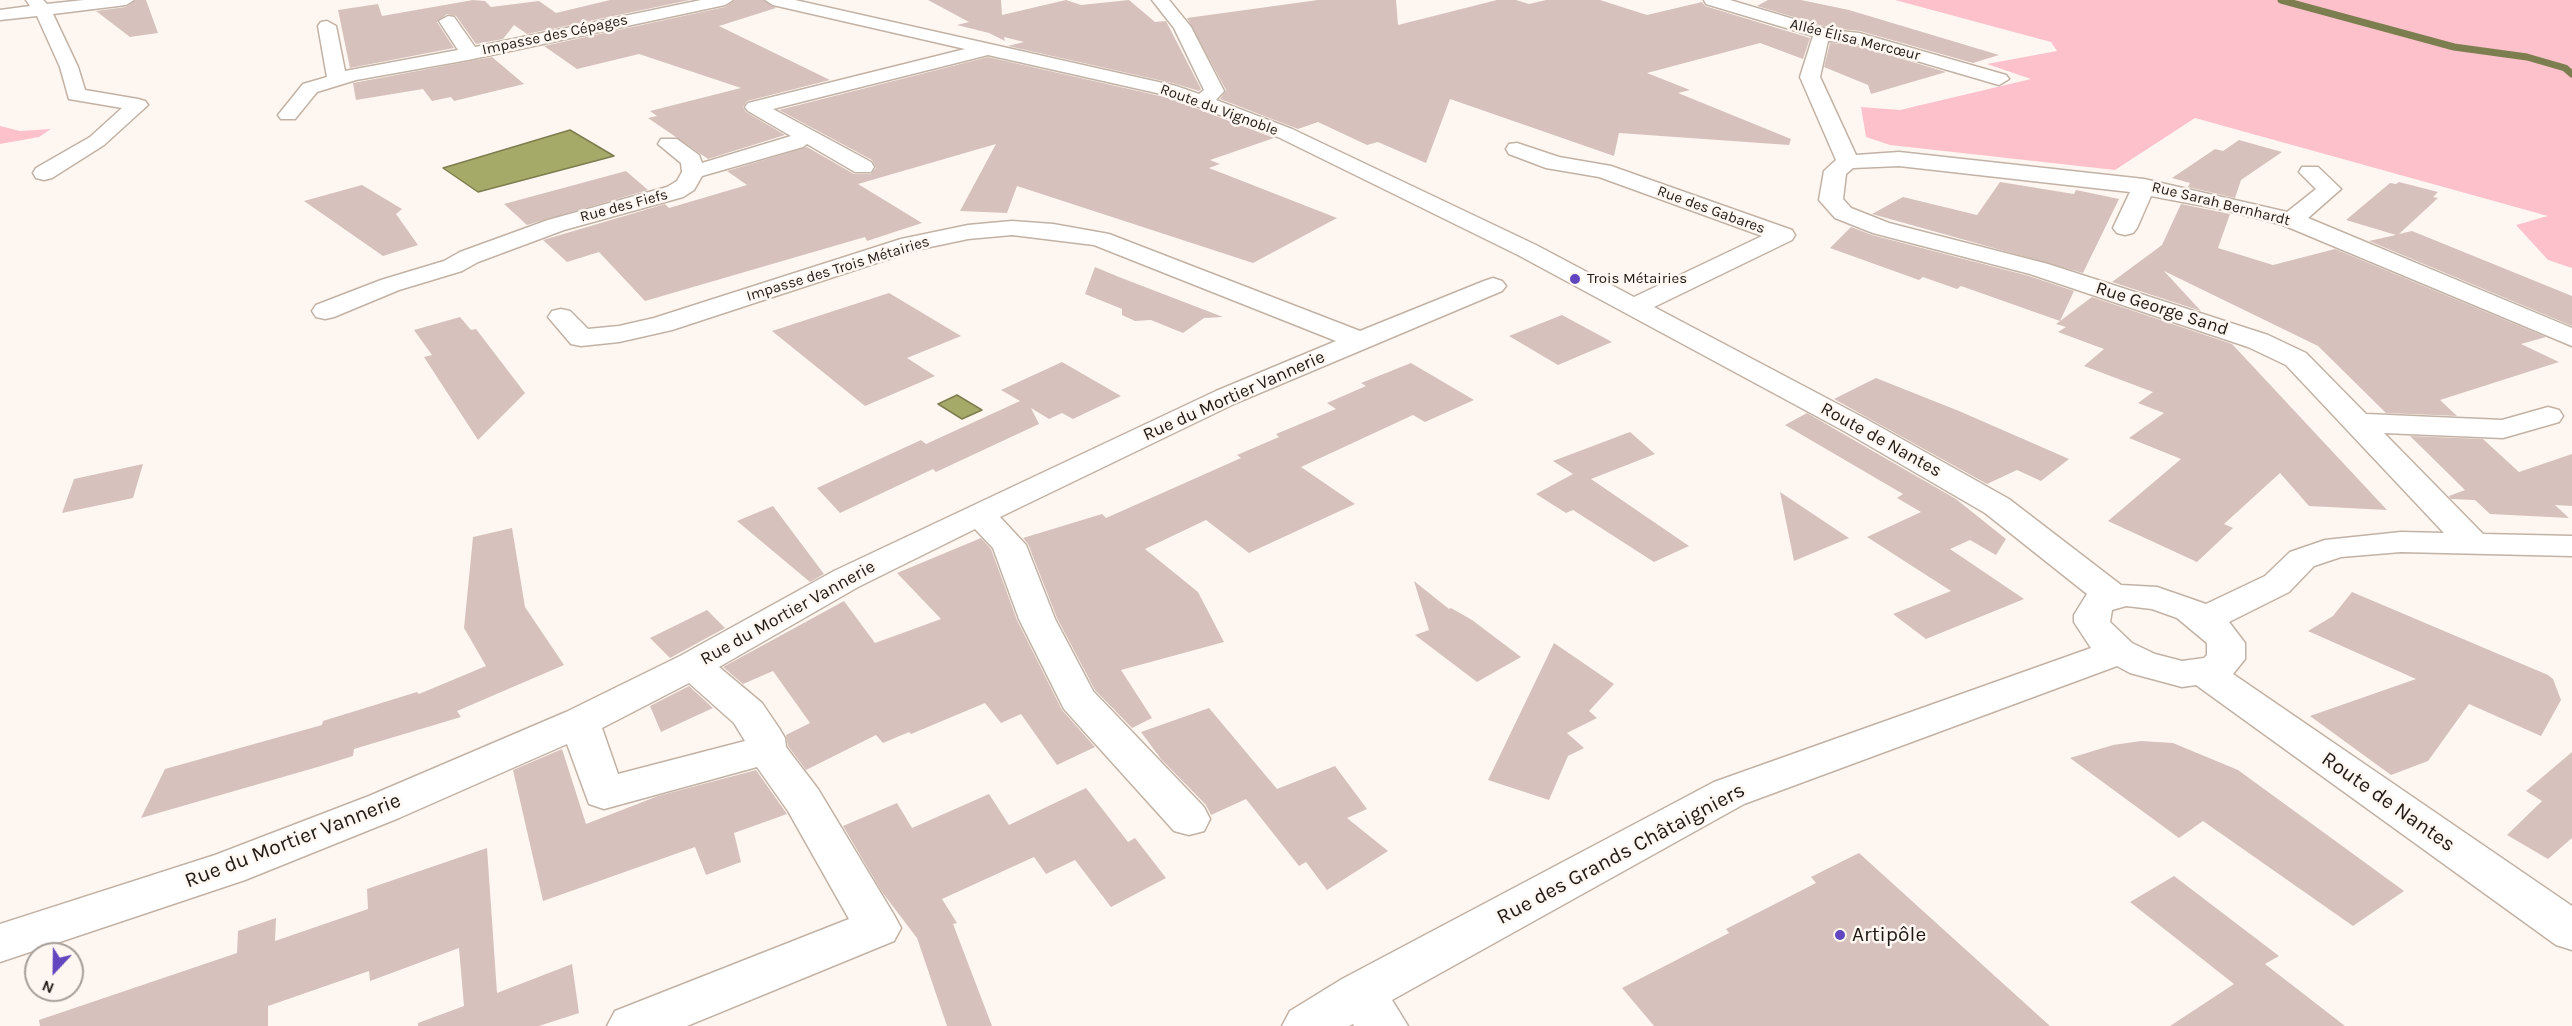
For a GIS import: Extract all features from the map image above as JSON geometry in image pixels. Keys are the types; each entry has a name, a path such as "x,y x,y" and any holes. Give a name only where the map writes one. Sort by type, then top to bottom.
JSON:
{"street":[{"path":"0,15 39,6 126,0"},
{"name":"Impasse des Cépages","path":"288,115 310,88 337,80 468,54 642,24 724,0"},
{"name":"Route du Vignoble","path":"773,0 990,48 1203,101 1285,133 1437,206 1635,306"},
{"path":"1160,0 1182,27 1211,84 1213,94 1203,101"},
{"name":"Allée Élisa Mercœur","path":"1712,0 1829,35 1852,37 1999,79"},
{"path":"39,6 69,67 76,95 138,105 97,141 44,173"},
{"name":"Impasse des Cépages","path":"448,21 468,54"},
{"path":"327,26 337,80"},
{"path":"1829,35 1820,39 1810,77 1848,162"},
{"path":"863,167 755,107 990,48"},
{"name":"Rue des Fiefs","path":"325,311 390,285 453,266 469,257 556,225 675,192 686,185 693,172 796,143 804,135"},
{"path":"669,144 691,160 693,172"},
{"name":"Rue des Gabares","path":"1517,149 1554,163 1603,171 1783,235 1635,306"},
{"name":"Rue Sarah Bernhardt","path":"1848,162 1899,159 2144,186 2227,203 2291,220 2572,338"},
{"name":"Rue George Sand","path":"1848,162 1835,171 1831,200 1843,213 1881,228 2039,269 2258,341 2296,359 2472,542"},
{"path":"2291,220 2331,189 2310,172"},
{"path":"2125,228 2144,186"},
{"name":"Impasse des Trois Métairies","path":"561,317 581,338 619,334 662,324 910,244 968,232 1012,228 1053,231 1100,239 1360,341"},
{"name":"Rue du Mortier Vannerie","path":"0,943 229,868 384,807 580,722 693,665 846,579 979,514 1226,397 1493,286"},
{"name":"Route de Nantes","path":"1635,306 1855,425 1997,506 2112,596"},
{"path":"2357,423 2503,429 2548,417"},
{"path":"979,514 1009,545 1037,619 1078,699 1189,819"},
{"path":"2204,619 2277,584 2302,559 2337,547 2401,542 2572,546"},
{"path":"2133,595 2157,598 2190,610 2204,619 2221,635 2228,651 2222,665 2205,673 2169,672 2143,664 2118,652 2101,637 2092,622 2092,615 2098,603 2112,596 2133,595"},
{"name":"Rue des Grands Châtaigniers","path":"1307,1026 1371,1010 1729,793 2118,652"},
{"name":"Rue du Mortier Vannerie","path":"632,1026 878,928 803,800 766,750 765,738 748,713 693,665"},
{"name":"Route de Nantes","path":"2205,673 2572,931"},
{"path":"580,722 604,793 766,750"}],"shaded area":[{"path":"1895,0 2572,0 2572,268 2548,260 2516,225 2548,216 2195,118 2115,170 1890,145 1866,137 1861,107 1900,110 2031,79 1987,64 2057,51 2051,42"},
{"path":"0,126 20,131 51,129 39,137 0,144"},
{"path":"570,130 614,156 478,192 443,168"},
{"path":"957,395 982,410 962,419 938,404"}],"building":[{"path":"136,0 146,0 158,33 130,37 96,11 126,7"},
{"path":"473,0 485,1 491,7 539,1 556,13 610,0 690,0 527,34 514,25 503,39 476,44 456,16 447,14 437,22 454,48 350,68 338,10 378,4 382,16"},
{"path":"735,0 763,0 776,8 719,26 830,80 747,101 743,107 746,112 785,135 708,159 648,118 657,116 650,111 741,88 639,54 577,69 544,46 725,7"},
{"path":"928,0 1001,0 1002,15 1066,0 1081,5 1129,0 1155,22 1166,21 1201,89 1199,91 1008,46 1024,42 1004,37 1005,41 989,33 957,25 969,22"},
{"path":"1318,0 1396,0 1398,25 1497,0 1516,0 1529,4 1546,0 1600,0 1647,15 1702,2 1705,6 1810,38 1803,59 1760,43 1647,73 1690,90 1678,93 1791,139 1789,145 1619,133 1614,156 1450,99 1426,163 1378,142 1367,145 1318,122 1298,129 1220,99 1226,90 1187,18"},
{"path":"1768,0 1801,0 1849,10 1999,55 1973,63 1860,31 1830,28 1757,6"},
{"path":"1830,43 1852,44 1946,72 1871,94 1868,85 1824,67"},
{"path":"492,57 524,84 454,101 451,97 432,101 423,89 356,100 353,83"},
{"path":"988,57 1169,98 1274,138 1210,160 1220,164 1209,168 1337,218 1253,263 1017,186 1007,213 960,211 996,144 858,184 922,223 867,241 865,237 645,301 599,252 567,262 543,240 665,204 669,208 747,185 727,171 807,147 854,174 871,174 876,168 872,160 779,110"},
{"path":"2239,140 2282,152 2241,180 2235,198 2188,187 2190,183 2172,178 2215,149 2223,151"},
{"path":"626,171 648,190 527,225 504,204"},
{"path":"2000,182 2074,194 2076,190 2119,199 2083,273 1872,214 1903,197 1977,215"},
{"path":"2399,182 2438,192 2433,197 2438,198 2399,234 2412,231 2572,296 2572,326 2369,241 2396,235 2346,220 2390,183"},
{"path":"362,185 402,209 396,214 418,245 383,256 304,201"},
{"path":"2181,204 2230,214 2218,248 2273,265 2335,249 2546,337 2521,344 2559,362 2440,400 2457,416 2386,413 2318,346 2164,271 2201,311 2112,282 2162,245"},
{"path":"1851,227 1872,235 2029,276 2074,291 2060,321 1961,286 1957,289 1923,277 1919,280 1830,248"},
{"path":"1095,267 1223,317 1204,318 1183,333 1151,320 1135,321 1122,315 1122,309 1085,294"},
{"path":"889,293 961,336 907,358 935,376 865,406 772,331"},
{"path":"2092,297 2232,344 2387,510 2309,506 2280,473 2224,524 2233,528 2197,562 2108,521 2181,459 2129,438 2164,413 2138,403 2153,392 2084,366 2104,349 2058,332 2066,327 2056,324"},
{"path":"1562,315 1612,342 1558,365 1509,336"},
{"path":"460,317 471,330 476,329 525,393 478,440 424,357 432,355 414,330"},
{"path":"1062,362 1121,396 1073,419 1062,413 1049,419 1031,408 1039,424 936,472 933,469 840,513 817,488 921,440 926,444 1020,401 1001,390"},
{"path":"1411,363 1474,400 1425,422 1413,415 1301,467 1355,504 1249,553 1206,520 1145,549 1198,592 1224,642 1121,670 1152,718 1132,728 1095,690 1057,618 1028,544 1023,538 1102,514 1106,518 1241,458 1237,455 1279,437 1276,434 1336,409 1327,403 1366,386 1361,383"},
{"path":"1876,378 2069,459 2041,481 2017,470 1987,484 1834,399"},
{"path":"1807,413 1956,499 2006,539 1996,555 1970,540 1950,549 2024,599 1926,639 1893,614 1951,591 1867,537 1921,512 1897,498 1903,494 1785,425"},
{"path":"1630,432 1655,454 1591,479 1689,546 1654,562 1573,510 1566,513 1536,494 1573,474 1553,461"},
{"path":"2410,436 2483,439 2519,472 2572,454 2572,506 2555,505 2569,518 2490,514 2475,500 2451,499 2449,496 2465,490"},
{"path":"143,464 133,498 62,513 74,479"},
{"path":"1780,492 1849,538 1794,561"},
{"path":"773,506 824,574 810,582 737,521"},
{"path":"512,528 525,607 564,665 457,711 461,717 354,749 353,756 141,818 165,769 322,725 323,721 417,692 419,694 486,666 464,628 473,537"},
{"path":"981,538 991,549 1017,620 1062,710 1095,747 1057,765 1021,714 1001,723 985,703 911,734 909,732 883,743 876,735 806,770 788,746 786,735 810,723 773,671 743,684 723,667 844,601 875,643 941,619 897,573"},
{"path":"1414,581 1449,609 1472,620 1521,657 1477,682 1415,635 1429,630"},
{"path":"2352,592 2548,675 2553,679 2561,700 2541,736 2469,704 2428,761 2391,775 2310,716 2416,679 2308,631 2333,616"},
{"path":"707,610 725,628 670,658 650,638"},
{"path":"1554,643 1614,684 1589,711 1597,718 1567,733 1584,748 1568,756 1549,800 1488,780"},
{"path":"689,686 713,708 661,732 650,706"},
{"path":"1209,708 1277,789 1335,766 1367,809 1347,818 1388,851 1327,890 1306,862 1299,866 1246,799 1211,815 1206,805 1161,759 1141,732"},
{"path":"2141,741 2173,743 2238,770 2404,891 2353,926 2203,821 2179,838 2070,758 2113,745"},
{"path":"562,749 586,824 658,796 756,770 787,814 734,833 741,862 706,875 695,847 543,901 513,770"},
{"path":"2572,752 2572,838 2548,859 2507,835 2542,801 2526,791"},
{"path":"1086,788 1128,842 1135,838 1166,878 1111,907 1075,860 1046,874 1034,857 942,899 957,923 953,924 992,1026 947,1026 917,938 882,892 843,826 897,803 912,828 989,794 1009,825"},
{"path":"487,848 497,993 572,964 579,1013 539,1026 418,1026 418,1023 464,1006 459,948 370,981 369,971 268,1006 268,1026 40,1026 39,1020 237,953 238,931 276,918 275,941 368,909 367,889"},
{"name":"Artipôle","path":"1859,853 2050,1026 1654,1026 1622,988 1729,933 1726,929 1816,883 1811,877"},
{"path":"2174,876 2279,956 2265,964 2345,1026 2170,1026 2234,984 2130,902"}],"waterway":[{"path":"2281,0 2454,47 2527,57 2565,68 2572,74"}],"place":[{"name":"Trois Métairies","path":"1575,279"},
{"name":"Artipôle","path":"1840,935"}]}
